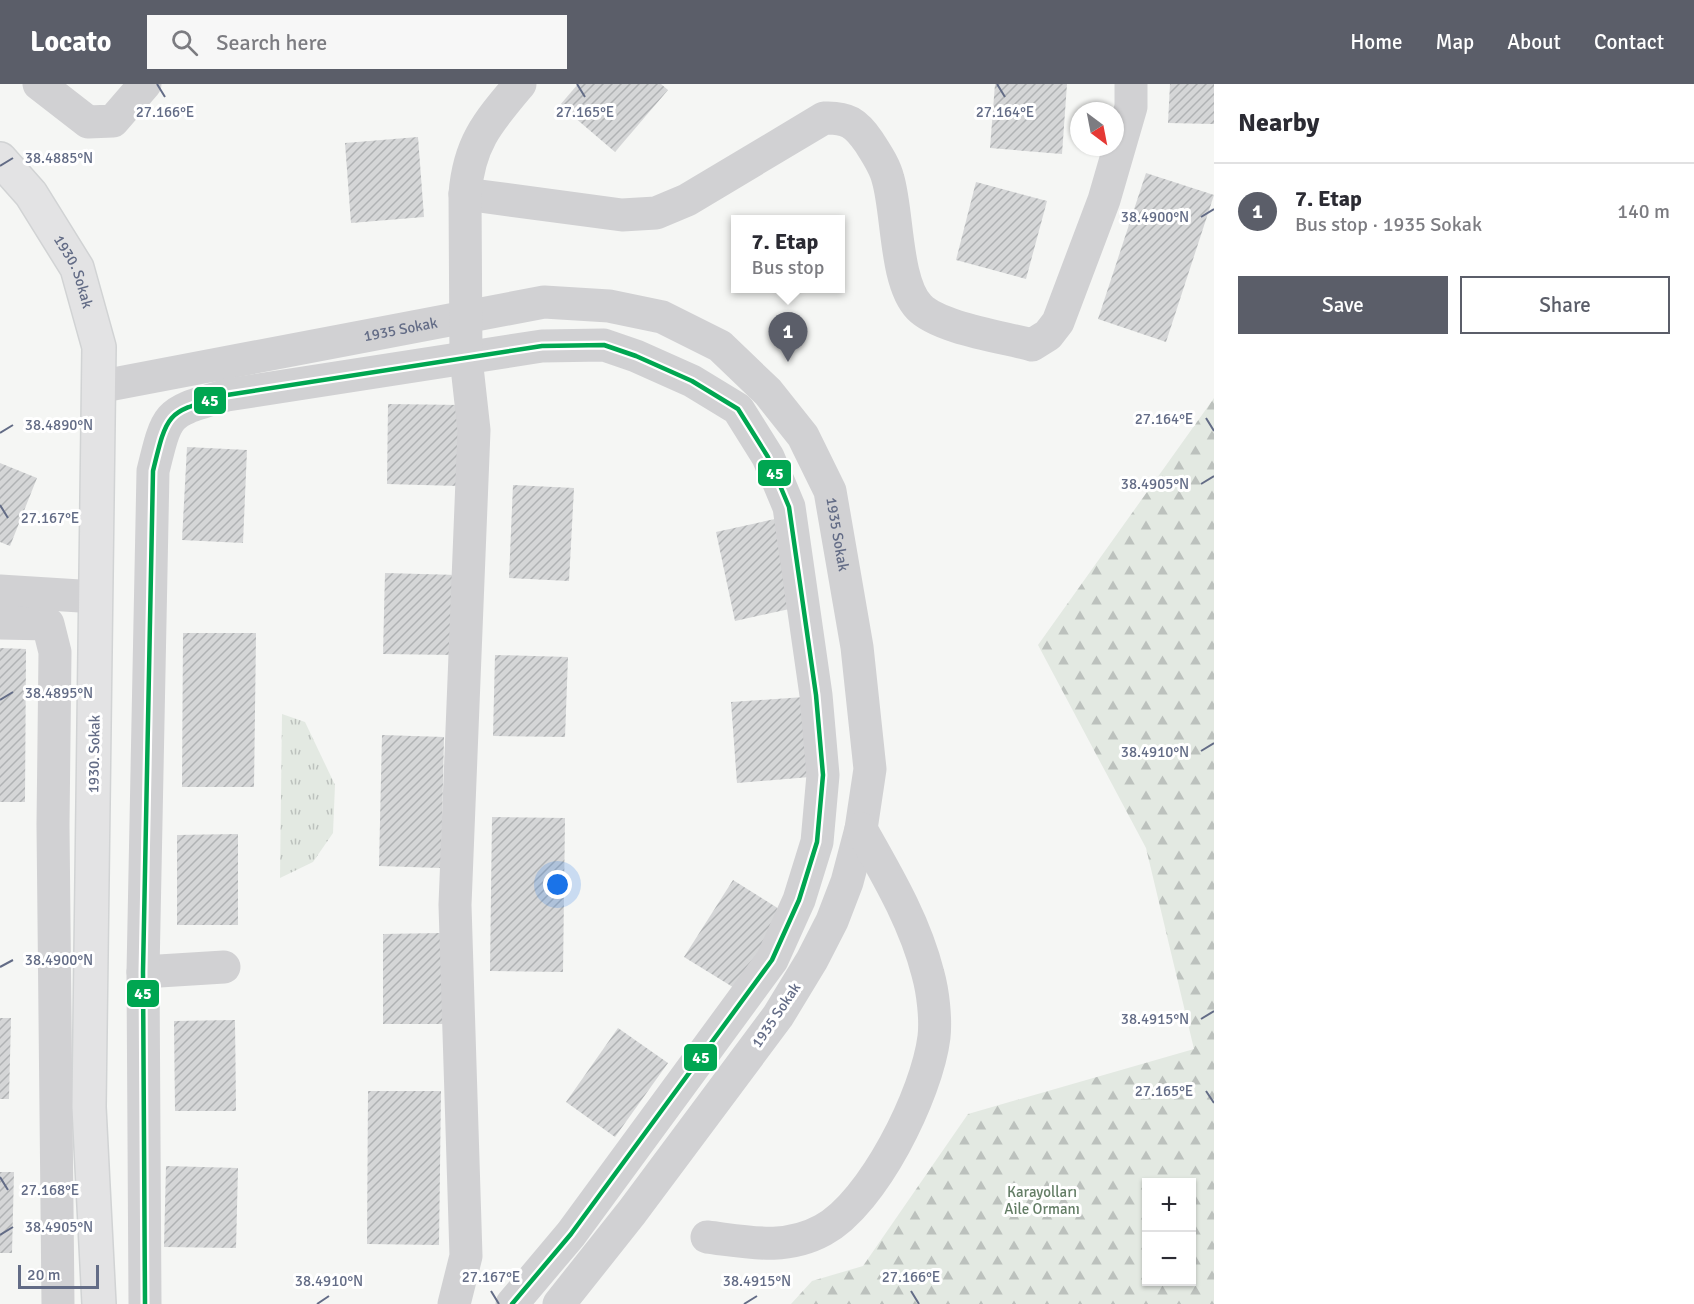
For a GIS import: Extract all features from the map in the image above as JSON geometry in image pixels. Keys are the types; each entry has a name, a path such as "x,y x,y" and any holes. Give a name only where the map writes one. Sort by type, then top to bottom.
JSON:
{"main road":[{"name":"1930. Sokak","path":"0,159 31,194 77,268 99,347 89,1107 99,1304"}],"street":[{"path":"39,84 88,122 113,121 145,84"},
{"path":"454,1304 466,1256 455,905 474,430 466,358 465,194 467,169 484,126 520,84"},
{"path":"465,194 622,215 656,213 687,200 825,118 841,117 859,127 888,177 907,287 919,307 935,318 1032,345 1048,335 1058,322 1104,200 1131,107 1131,84"},
{"name":"1935 Sokak","path":"98,387 544,302 609,306 662,317 720,346 768,392 803,436 830,491 857,647 870,769 861,829 847,882 832,921 778,1016 632,1212 559,1304"},
{"path":"145,1304 143,972 153,471 166,422 181,409 227,395 542,346 604,345 636,356 692,381 738,409 768,457 789,507 816,695 823,775 817,842 800,900 772,960 571,1233 512,1304"},
{"path":"768,457 803,436"},
{"path":"0,591 96,597"},
{"path":"0,623 48,624 56,652 53,825 58,1304"},
{"path":"707,1237 782,1245 822,1231 848,1213 892,1149 915,1104 929,1063 934,1035 929,975 897,894 861,829"},
{"path":"143,972 224,967"}],"green space":[{"name":"Karayolları Aile Ormanı","path":"1214,398 1214,1304 791,1304 812,1281 863,1266 968,1114 1194,1049 1146,848 1038,645"},
{"path":"282,714 305,722 335,785 333,833 313,862 280,878"}],"building":[{"path":"578,84 661,84 668,90 615,152 560,105"},
{"path":"995,84 1067,84 1062,154 990,148"},
{"path":"1170,84 1214,84 1214,124 1168,123"},
{"path":"418,137 424,217 351,223 345,143"},
{"path":"1146,173 1214,195 1166,342 1098,319"},
{"path":"976,182 1047,201 1026,279 956,260"},
{"path":"388,404 461,405 459,486 387,484"},
{"path":"187,447 247,450 243,543 182,540"},
{"path":"0,463 37,478 10,546 0,542"},
{"path":"513,485 574,488 569,581 509,578"},
{"path":"775,519 794,608 735,621 716,532"},
{"path":"385,573 458,575 456,655 383,654"},
{"path":"183,633 256,633 254,787 182,787"},
{"path":"0,648 26,649 25,802 0,802"},
{"path":"495,655 568,657 565,737 493,736"},
{"path":"804,697 810,777 737,783 731,702"},
{"path":"382,735 444,737 441,868 379,866"},
{"path":"492,817 565,818 563,972 490,971"},
{"path":"238,834 238,925 177,925 177,835"},
{"path":"733,880 784,912 736,989 684,957"},
{"path":"443,933 443,1024 383,1024 383,934"},
{"path":"0,1018 11,1018 9,1099 0,1099"},
{"path":"235,1020 236,1111 175,1111 174,1021"},
{"path":"618,1028 668,1063 615,1137 566,1102"},
{"path":"368,1091 441,1091 439,1245 367,1244"},
{"path":"166,1166 238,1168 236,1248 164,1247"},
{"path":"0,1172 14,1172 12,1253 0,1253"}],"transit line":[{"name":"45","path":"145,1304 143,972 153,471 167,424 181,411 227,395 542,346 604,345 636,356 692,381 738,409 768,457 789,507 816,695 823,775 817,842 799,900 772,960 571,1234 512,1304"}],"place":[{"name":"7. Etap","path":"788,362"}]}
